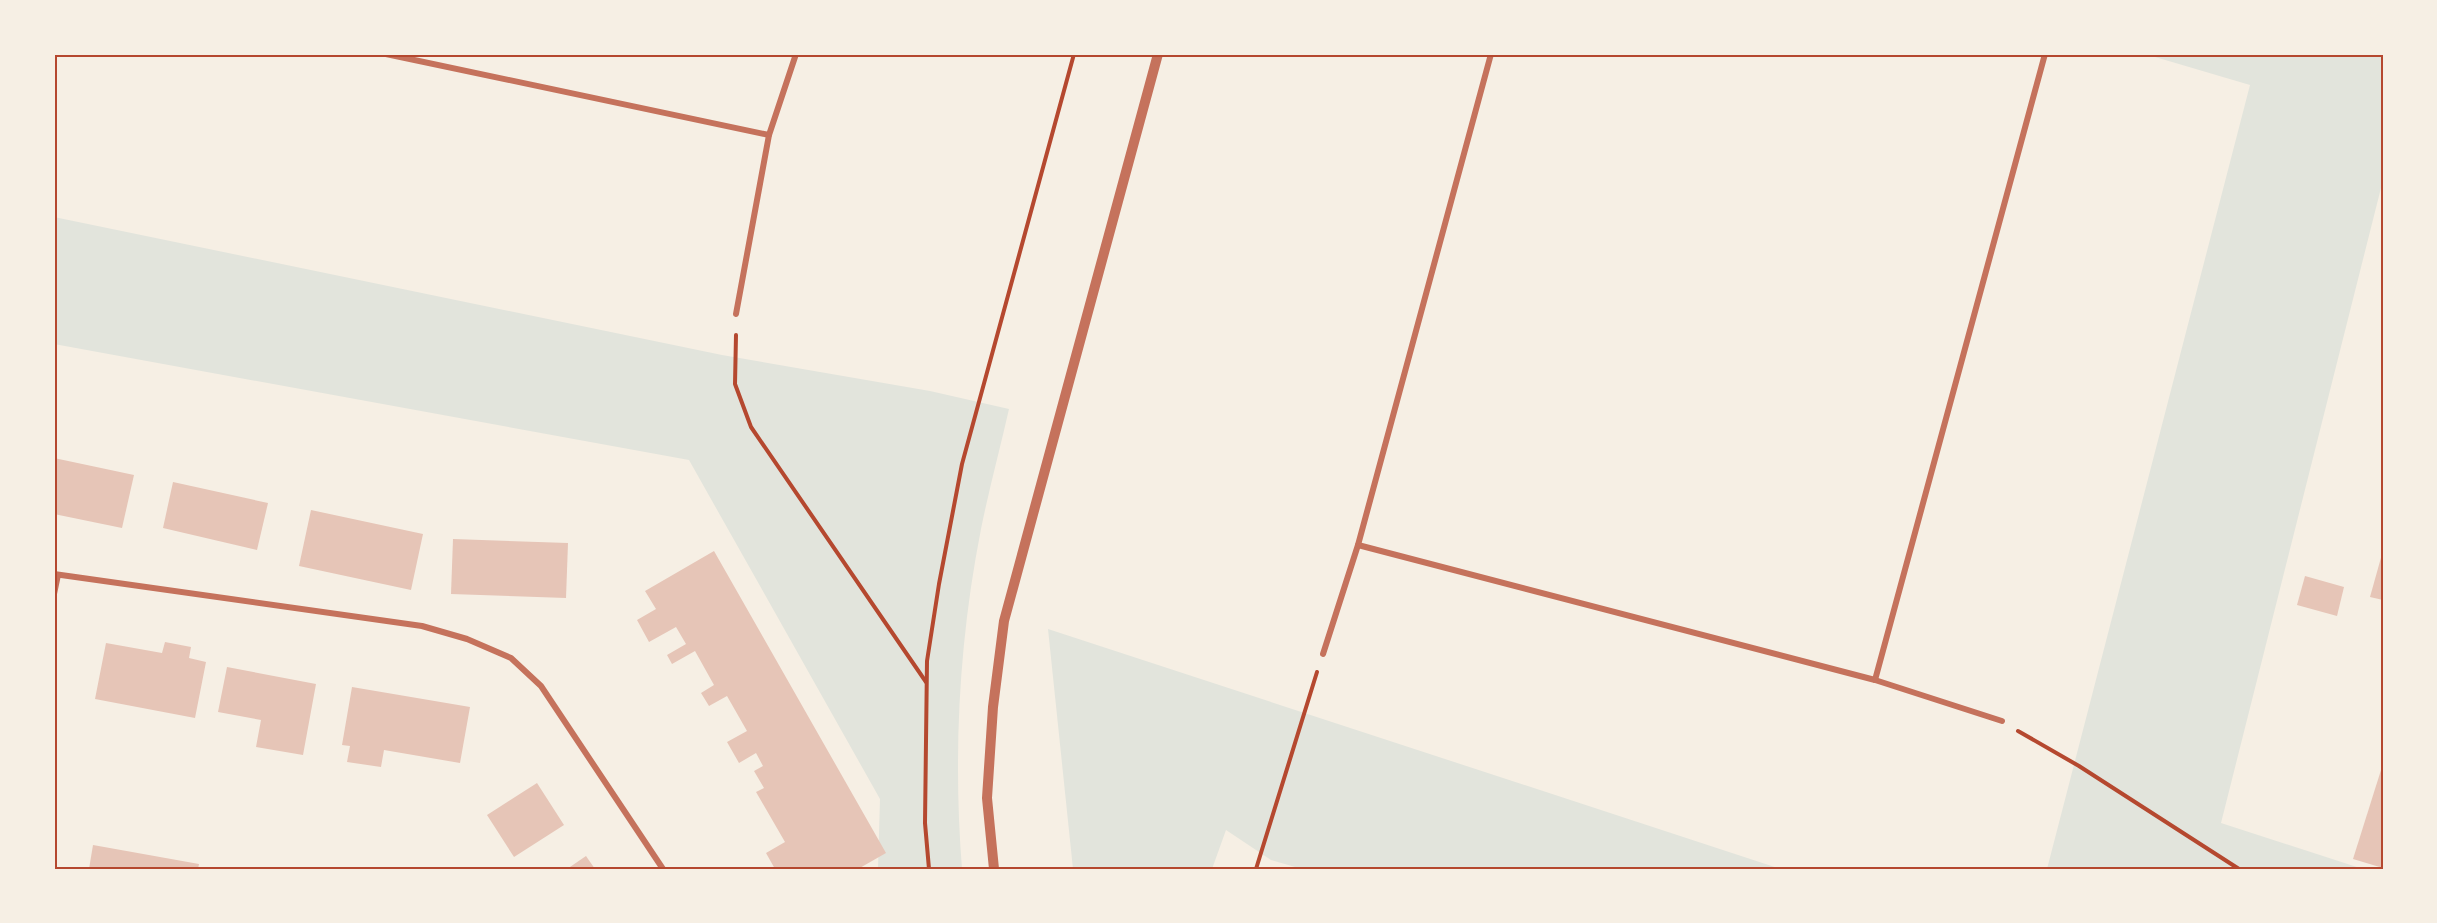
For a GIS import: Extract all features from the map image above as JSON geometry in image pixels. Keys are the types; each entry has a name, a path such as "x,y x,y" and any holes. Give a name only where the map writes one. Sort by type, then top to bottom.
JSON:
{"street":[{"path":"386,54 769,135"},
{"path":"736,314 769,135 796,54"},
{"path":"994,869 987,798 993,707 1004,621 1158,54"},
{"path":"1323,654 1358,545 1491,54"},
{"path":"1875,680 2045,54"},
{"path":"1358,545 1875,680 2002,721"},
{"path":"54,594 56,574 423,626 467,639 511,658 541,686 663,869"}],"path":[{"path":"929,869 925,823 926,682 939,584 962,464 1074,54"},
{"path":"736,314 735,384 751,427 926,682"},
{"path":"1256,869 1323,654"},
{"path":"2002,721 2079,766 2239,869"}],"shaded area":[{"path":"2145,54 2383,54 2383,180 2221,823 2363,869 2047,869 2250,85"},
{"path":"54,217 722,355 930,391 1009,409 987,499 967,613 958,741 962,869 878,869 880,799 689,460 54,344"},
{"path":"1048,629 1781,869 1302,869 1271,860 1226,830 1212,869 1073,869"}],"building":[{"path":"54,458 134,475 122,528 54,514"},
{"path":"173,482 268,503 257,550 163,528"},
{"path":"311,510 423,534 411,590 299,566"},
{"path":"453,539 568,543 566,598 451,594"},
{"path":"714,551 886,853 858,869 775,869 766,853 785,842 756,792 764,788 754,771 763,766 756,753 739,763 727,742 747,731 727,696 709,706 701,693 714,685 695,651 672,664 667,655 686,644 676,627 649,642 637,620 656,609 645,591"},
{"path":"2383,554 2383,600 2370,597"},
{"path":"2305,576 2344,587 2337,616 2297,605"},
{"path":"165,642 191,647 189,658 206,662 195,718 95,699 106,643 162,653"},
{"path":"227,667 316,684 303,755 256,747 261,720 218,712"},
{"path":"352,687 470,707 460,763 384,750 381,767 347,762 350,746 342,745"},
{"path":"2381,770 2383,771 2383,868 2353,859"},
{"path":"537,783 564,825 514,857 487,815"},
{"path":"93,845 199,864 198,869 89,869"},
{"path":"586,856 595,869 567,869"}]}
